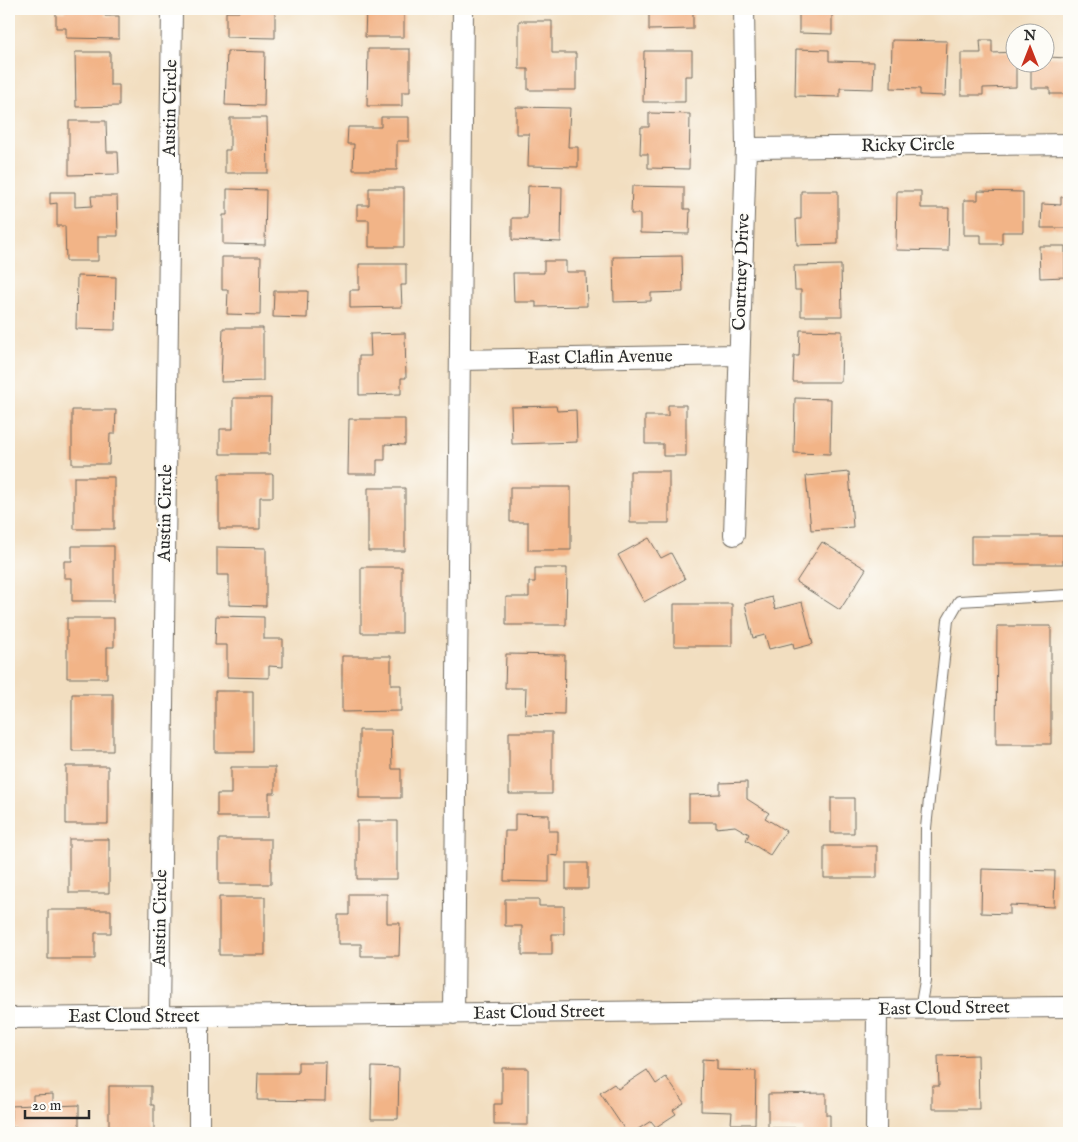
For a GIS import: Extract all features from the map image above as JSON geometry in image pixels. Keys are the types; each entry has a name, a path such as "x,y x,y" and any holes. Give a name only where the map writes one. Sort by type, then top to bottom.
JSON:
{"street":[{"name":"Austin Circle","path":"159,1017 172,9"},
{"path":"454,1014 463,9"},
{"name":"Courtney Drive","path":"734,536 746,148 744,9"},
{"name":"Ricky Circle","path":"746,148 1069,144"},
{"name":"East Claflin Avenue","path":"460,360 739,355"},
{"name":"East Cloud Street","path":"9,1018 1069,1007"},
{"path":"876,1133 877,1009"},
{"path":"199,1017 199,1133"}],"lane":[{"path":"920,1009 925,981 926,828 948,620 959,601 1069,595"}],"building":[{"path":"65,9 105,9 105,16 119,16 119,39 66,38 66,28 56,28 56,12 65,12"},
{"path":"239,9 275,9 275,38 226,37 226,12 239,12"},
{"path":"366,9 404,9 404,37 365,37"},
{"path":"649,9 693,9 693,29 649,30"},
{"path":"799,9 842,9 842,11 832,11 832,34 799,33"},
{"path":"519,21 552,21 552,53 576,53 576,90 528,90 528,69 519,69"},
{"path":"892,40 947,41 945,96 920,95 920,89 891,88"},
{"path":"980,40 992,40 992,53 1006,52 1006,72 1016,72 1016,87 983,88 983,95 961,95 961,53 981,53"},
{"path":"368,49 410,49 410,92 402,92 402,106 367,106"},
{"path":"796,49 829,50 829,61 874,62 873,89 840,88 840,97 795,96"},
{"path":"227,51 265,52 264,106 225,105"},
{"path":"644,51 692,51 692,76 685,76 685,102 643,102"},
{"path":"75,52 110,52 110,85 119,85 119,106 76,107"},
{"path":"1056,57 1069,58 1069,94 1050,94 1050,88 1031,88 1031,72 1056,72"},
{"path":"516,107 570,108 568,147 578,147 578,167 528,166 529,134 516,134"},
{"path":"649,113 690,114 689,169 648,168 648,154 640,154 641,127 649,127"},
{"path":"381,117 409,117 409,141 397,141 397,170 353,170 354,144 347,144 348,127 381,127"},
{"path":"230,118 267,118 268,173 225,173 225,150 230,150"},
{"path":"69,121 106,121 107,152 118,152 119,174 69,175"},
{"path":"528,186 562,187 561,242 512,240 512,218 527,218"},
{"path":"632,186 684,187 684,209 690,209 689,234 640,233 640,214 631,214"},
{"path":"369,188 404,188 404,247 369,247 369,220 357,220 357,205 369,205"},
{"path":"227,189 266,190 265,245 223,244 223,215 227,215"},
{"path":"801,191 838,191 838,244 797,245 796,219 801,219"},
{"path":"897,191 921,191 921,208 949,208 948,251 896,250"},
{"path":"978,191 1023,192 1023,232 1002,232 1002,244 981,244 981,235 964,235 964,200 978,200"},
{"path":"50,192 75,192 75,207 92,206 91,196 117,196 118,236 98,236 98,261 66,261 65,226 57,226 57,203 50,204"},
{"path":"1061,197 1069,197 1069,228 1041,228 1042,204 1061,205"},
{"path":"1039,246 1065,246 1065,277 1040,278"},
{"path":"682,256 683,292 651,293 651,301 614,302 613,257"},
{"path":"222,257 261,257 260,315 227,314 228,290 222,290"},
{"path":"544,261 566,261 566,272 586,272 587,306 536,307 536,302 514,302 513,273 544,273"},
{"path":"359,264 406,264 406,285 401,285 402,307 350,308 350,290 359,290"},
{"path":"841,265 842,316 801,316 801,290 795,290 794,266"},
{"path":"77,276 116,277 115,330 76,329"},
{"path":"274,291 308,291 307,318 273,317"},
{"path":"223,328 263,328 263,381 221,382"},
{"path":"800,330 842,331 841,382 793,382 794,356 799,356"},
{"path":"405,333 406,378 401,378 401,394 359,395 359,356 371,356 370,334"},
{"path":"233,398 271,398 270,454 220,454 220,429 233,429"},
{"path":"795,398 831,399 830,454 794,453"},
{"path":"668,405 686,405 686,456 663,456 663,444 645,444 645,416 668,416"},
{"path":"556,406 557,411 576,410 577,442 512,444 511,407"},
{"path":"72,410 116,410 115,434 110,434 109,464 72,464"},
{"path":"349,419 405,419 405,445 385,444 385,460 377,460 377,474 348,474"},
{"path":"630,471 669,471 669,523 630,523"},
{"path":"849,472 853,527 811,530 806,476"},
{"path":"219,474 273,474 273,497 260,497 260,529 219,529"},
{"path":"74,477 114,477 114,529 74,529"},
{"path":"510,487 571,487 571,550 528,550 528,522 510,522"},
{"path":"368,488 405,488 405,551 368,551"},
{"path":"971,536 1063,536 1063,564 971,564"},
{"path":"649,538 661,558 671,553 685,579 644,602 618,555"},
{"path":"822,542 866,569 840,610 796,582"},
{"path":"72,546 114,546 114,601 72,601 72,578 64,578 64,561 72,561"},
{"path":"217,547 266,548 266,606 229,605 229,575 217,575"},
{"path":"361,567 402,567 402,633 361,633"},
{"path":"535,568 567,568 566,625 506,625 506,597 529,597 529,582 535,582"},
{"path":"772,597 775,609 802,602 813,644 794,649 793,643 769,649 765,635 753,638 745,604"},
{"path":"674,604 732,604 732,646 674,646"},
{"path":"216,616 264,617 264,639 283,639 283,667 269,666 269,678 227,677 227,645 215,645"},
{"path":"67,618 114,618 114,647 107,647 107,678 67,678"},
{"path":"997,626 1051,626 1051,744 996,744"},
{"path":"506,654 565,655 564,715 525,714 526,688 505,688"},
{"path":"342,656 391,656 391,685 401,685 401,711 342,712"},
{"path":"215,691 253,691 253,752 215,752"},
{"path":"72,694 113,694 113,751 72,751"},
{"path":"359,730 391,730 392,769 401,769 401,798 359,798"},
{"path":"509,732 552,732 552,794 509,794"},
{"path":"66,766 108,766 108,824 66,824"},
{"path":"231,767 275,767 275,793 269,793 269,817 217,817 217,794 231,794"},
{"path":"747,782 747,799 769,813 765,818 786,831 770,855 746,840 749,834 735,826 716,828 716,822 689,822 689,795 720,794 720,783"},
{"path":"831,798 854,798 854,833 831,833"},
{"path":"515,814 549,815 549,831 558,831 558,856 549,855 549,882 504,881 505,831 515,831"},
{"path":"357,821 397,821 397,879 357,879"},
{"path":"69,839 109,839 109,893 69,893"},
{"path":"219,839 271,839 271,884 219,884"},
{"path":"824,846 877,846 877,878 824,878"},
{"path":"566,863 588,863 588,889 566,889"},
{"path":"982,869 1055,871 1054,907 1010,905 1010,914 981,913"},
{"path":"349,894 387,894 387,923 400,923 399,956 361,956 361,944 338,944 338,915 349,915"},
{"path":"219,897 265,897 265,955 219,955"},
{"path":"505,899 539,899 539,906 564,906 564,934 552,934 552,955 522,955 522,926 505,926"},
{"path":"48,910 111,910 111,933 95,933 95,959 48,959"},
{"path":"978,1055 979,1109 932,1109 932,1086 939,1086 938,1056"},
{"path":"702,1059 717,1060 717,1070 756,1071 755,1124 731,1124 732,1112 701,1111"},
{"path":"298,1062 326,1062 325,1101 257,1100 258,1073 298,1073"},
{"path":"372,1067 399,1068 398,1119 371,1119"},
{"path":"502,1068 528,1068 528,1125 494,1125 494,1104 502,1104"},
{"path":"647,1070 656,1084 666,1077 684,1103 673,1110 676,1114 656,1127 651,1121 632,1133 627,1133 600,1093 614,1084 618,1089"},
{"path":"109,1086 151,1086 151,1105 154,1105 154,1133 109,1133"},
{"path":"826,1093 826,1115 830,1115 830,1133 803,1133 803,1128 768,1128 768,1094"},
{"path":"53,1094 53,1106 79,1105 79,1132 18,1133 18,1128 11,1128 11,1106 33,1105 33,1095"}]}
